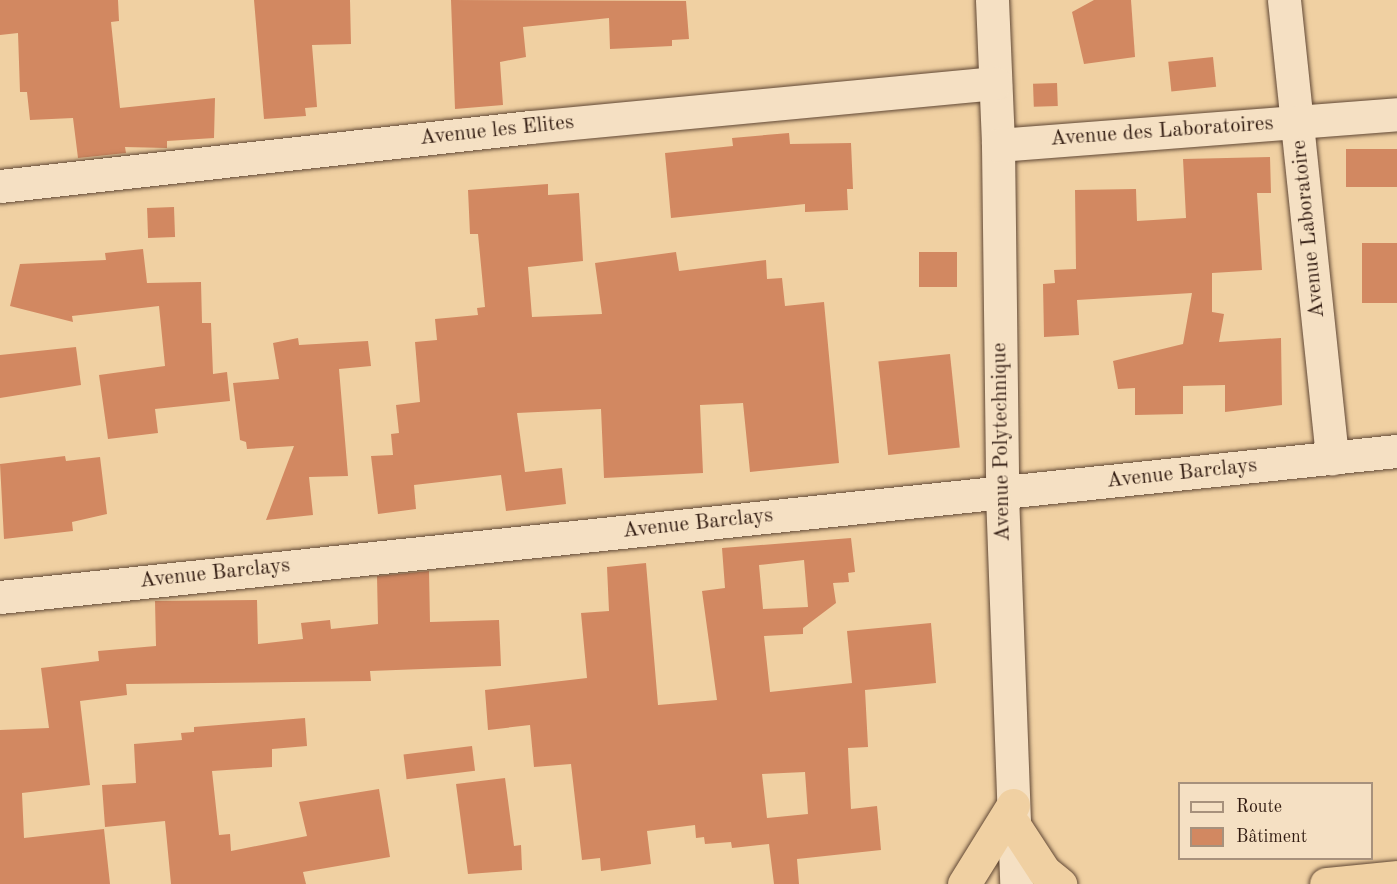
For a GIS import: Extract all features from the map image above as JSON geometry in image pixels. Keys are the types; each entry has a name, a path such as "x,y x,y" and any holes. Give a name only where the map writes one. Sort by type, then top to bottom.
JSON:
{"highway":[{"path":"964,884 1013,815 1044,871 1060,884"},
{"path":"1326,884 1397,877"}],"street":[{"name":"Avenue Polytechnique","path":"992,0 998,145 1002,494 1016,884"},
{"name":"Avenue Laboratoire","path":"1284,0 1332,458"},
{"name":"Avenue les Elites","path":"0,186 530,127 995,83"},
{"name":"Avenue des Laboratoires","path":"998,145 1397,114"},
{"name":"Avenue Barclays","path":"0,597 1397,451"}],"building":[{"path":"0,0 118,0 119,21 111,22 120,108 215,98 214,138 167,141 167,148 125,147 126,153 78,158 73,118 30,120 27,92 20,92 18,33 0,35"},
{"path":"254,0 350,0 351,44 312,45 317,107 305,108 306,116 264,119"},
{"path":"451,0 686,1 689,39 672,40 672,46 610,49 609,18 523,27 526,57 500,62 503,105 455,109"},
{"path":"1094,0 1131,0 1135,57 1084,64 1072,12"},
{"path":"1213,57 1216,87 1171,92 1168,62"},
{"path":"1057,83 1058,106 1034,107 1033,84"},
{"path":"789,133 790,144 851,143 853,189 847,189 848,210 805,212 805,204 671,218 665,153 733,146 732,138"},
{"path":"1346,149 1397,149 1397,187 1346,187"},
{"path":"1270,157 1271,193 1257,193 1262,270 1212,273 1212,312 1224,314 1219,342 1281,338 1282,405 1225,412 1225,385 1183,386 1183,414 1135,415 1135,388 1118,389 1113,361 1183,344 1192,293 1077,300 1079,335 1044,337 1043,284 1055,283 1054,270 1076,269 1075,190 1136,189 1137,221 1186,218 1183,159"},
{"path":"548,184 548,195 579,193 583,261 528,267 532,317 602,314 595,263 676,252 679,271 766,260 767,279 782,278 785,306 824,302 839,463 750,472 743,403 700,405 703,473 604,478 601,409 517,413 525,472 562,468 566,504 506,511 501,475 414,485 416,509 378,514 371,456 393,455 391,434 399,433 396,405 420,402 415,342 437,340 435,319 478,315 477,308 485,307 478,234 470,234 468,190"},
{"path":"174,207 175,237 148,238 147,208"},
{"path":"1362,243 1397,243 1397,303 1362,303"},
{"path":"143,249 147,283 201,282 202,323 211,323 213,374 227,372 230,401 155,409 158,433 108,439 99,375 165,366 159,306 72,316 73,322 10,306 20,264 106,260 105,253"},
{"path":"919,252 957,252 957,287 919,287"},
{"path":"298,338 299,345 368,341 371,366 339,369 348,476 309,477 313,515 266,520 294,446 247,449 246,442 240,440 233,383 279,379 273,343"},
{"path":"76,347 81,385 0,398 0,355"},
{"path":"950,354 960,447 888,455 878,362"},
{"path":"65,456 66,461 100,457 107,514 72,522 73,531 4,539 0,464"},
{"path":"851,538 855,572 848,573 849,582 833,583 836,603 803,628 803,634 764,636 770,692 852,683 847,631 931,623 936,683 865,690 868,747 848,748 851,809 877,806 881,850 797,859 799,884 774,884 769,844 732,848 731,842 705,844 704,837 696,838 695,825 647,831 651,864 601,871 600,858 582,860 571,764 534,767 530,725 488,730 485,690 587,678 581,613 609,611 607,567 646,563 658,705 717,700 702,591 725,588 722,548","holes":["804,560 808,607 763,609 759,565","805,772 808,814 767,818 762,774"]},
{"path":"429,571 430,622 499,620 501,666 370,671 371,681 126,684 127,695 80,701 90,785 22,793 24,838 104,829 110,884 0,884 0,730 49,728 41,668 99,661 98,651 156,646 155,601 257,600 258,644 303,639 301,623 330,620 331,629 378,624 377,576"},
{"path":"305,718 307,746 272,749 272,767 212,771 219,835 230,834 231,851 307,836 299,802 379,789 390,857 303,872 306,884 171,884 165,821 105,827 102,785 136,783 134,744 182,740 181,733 194,732 194,727"},
{"path":"472,746 475,771 407,779 404,754"},
{"path":"505,778 514,846 521,845 522,870 468,874 456,784"}]}
